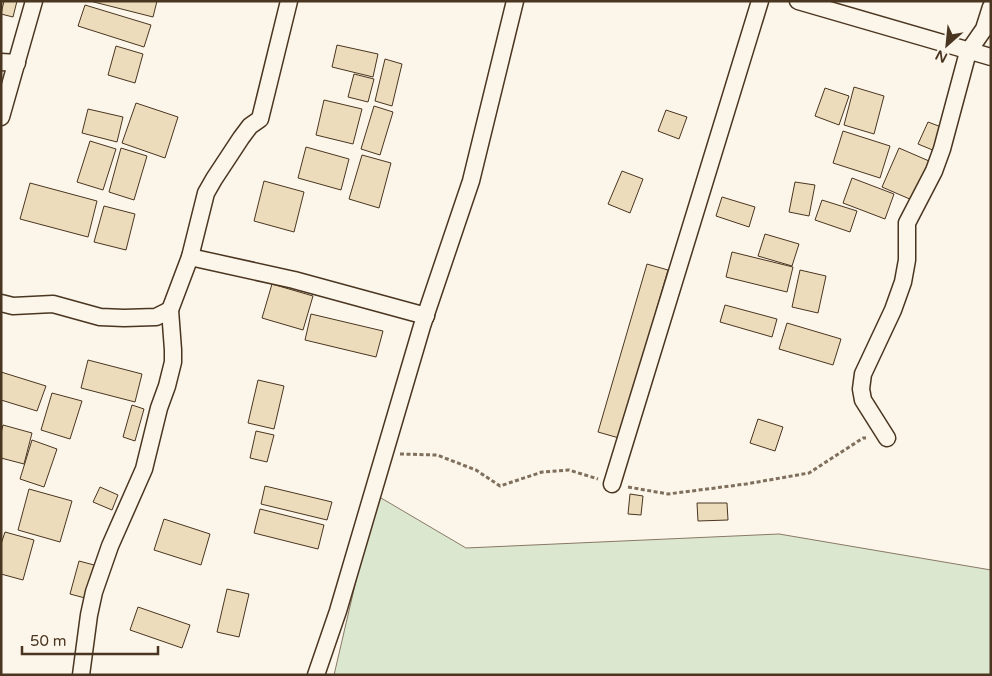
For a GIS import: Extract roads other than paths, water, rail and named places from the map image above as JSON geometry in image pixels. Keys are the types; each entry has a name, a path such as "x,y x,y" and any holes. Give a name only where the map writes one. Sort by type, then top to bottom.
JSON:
{"street":[{"path":"1,117 9,62 34,1"},
{"path":"80,675 94,592 110,546 144,469 159,408 168,386 173,362 170,310 190,257 206,194 240,138 250,126 260,119 289,1"},
{"path":"316,675 338,611 426,316 471,181 515,1"},
{"path":"612,484 760,1"},
{"path":"798,1 968,52 991,57"},
{"path":"887,438 863,400 861,389 863,374 893,310 903,282 907,260 908,223 934,171 942,149 968,52 984,29 991,7"},
{"path":"190,257 294,280 426,316"},
{"path":"1,303 13,306 53,304 100,317 124,318 156,317 170,310"}]}
